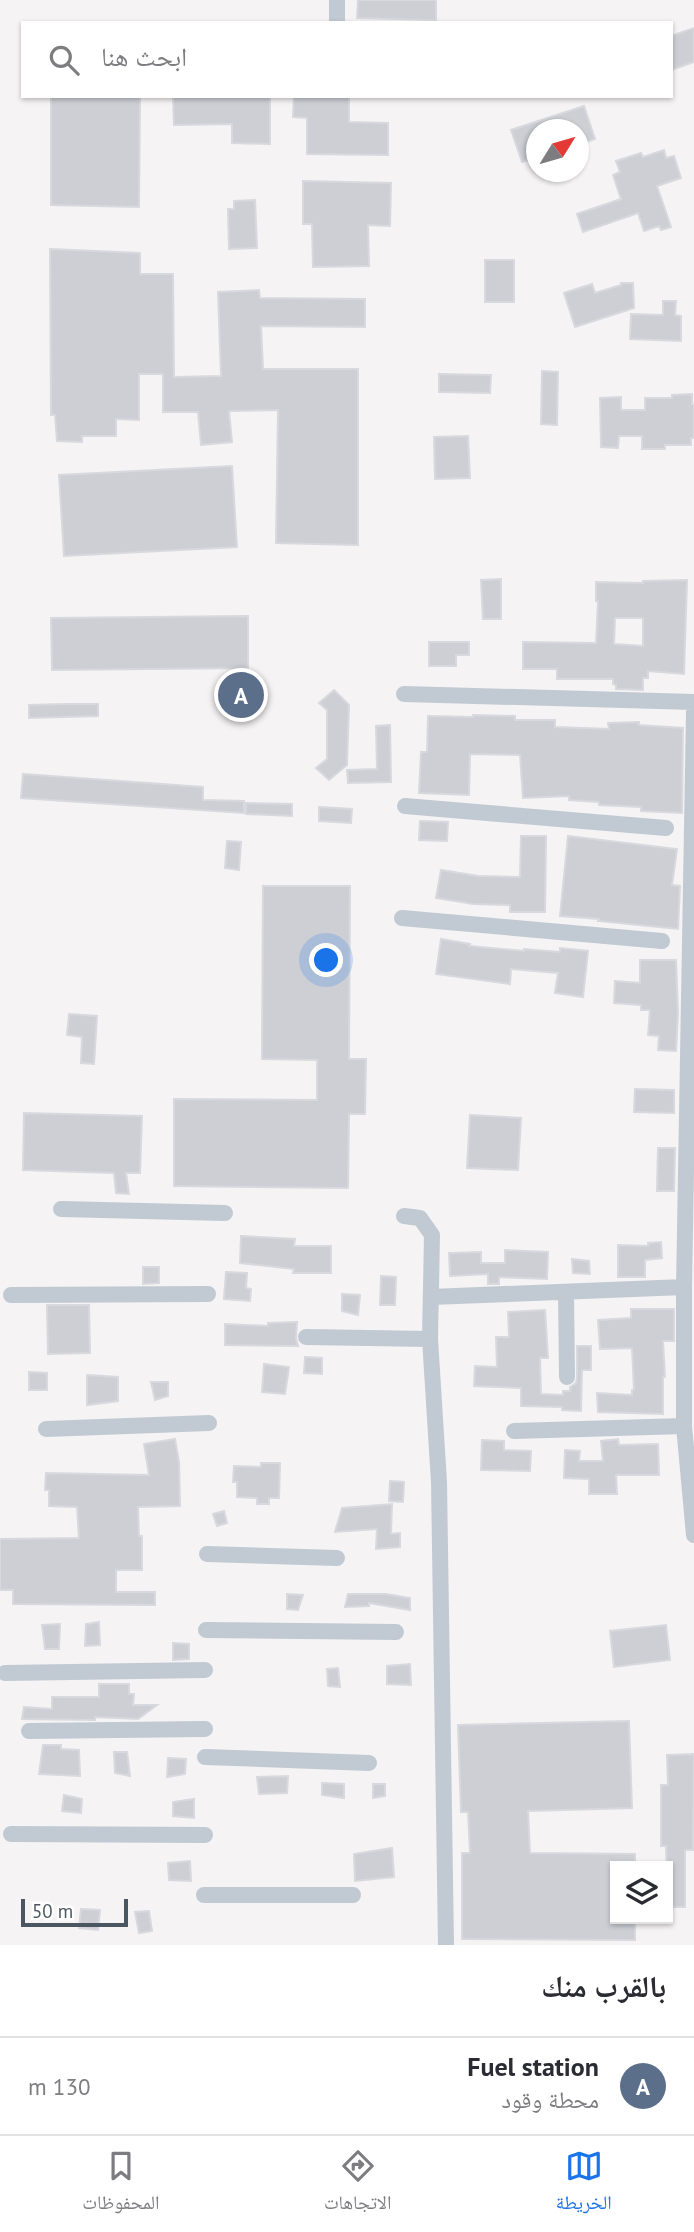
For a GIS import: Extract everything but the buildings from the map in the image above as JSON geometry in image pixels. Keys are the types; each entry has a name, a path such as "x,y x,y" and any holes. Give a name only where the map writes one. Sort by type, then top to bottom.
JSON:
{"street":[{"path":"337,0 337,21"},
{"path":"404,694 694,702"},
{"path":"694,712 684,1287 684,1426 694,1535"},
{"path":"405,806 666,828"},
{"path":"402,918 662,941"},
{"path":"61,1209 225,1213"},
{"path":"404,1216 420,1218 432,1235 430,1339 439,1482 446,1945"},
{"path":"431,1297 684,1287"},
{"path":"566,1292 567,1377"},
{"path":"11,1295 208,1294"},
{"path":"306,1338 430,1339"},
{"path":"46,1429 209,1423"},
{"path":"514,1430 684,1426"},
{"path":"207,1554 337,1558"},
{"path":"206,1630 396,1632"},
{"path":"5,1673 205,1670"},
{"path":"29,1731 205,1729"},
{"path":"205,1757 369,1763"},
{"path":"11,1834 205,1835"},
{"path":"204,1895 353,1895"}],"place":[{"name":"Fuel station","path":"241,695"}]}
